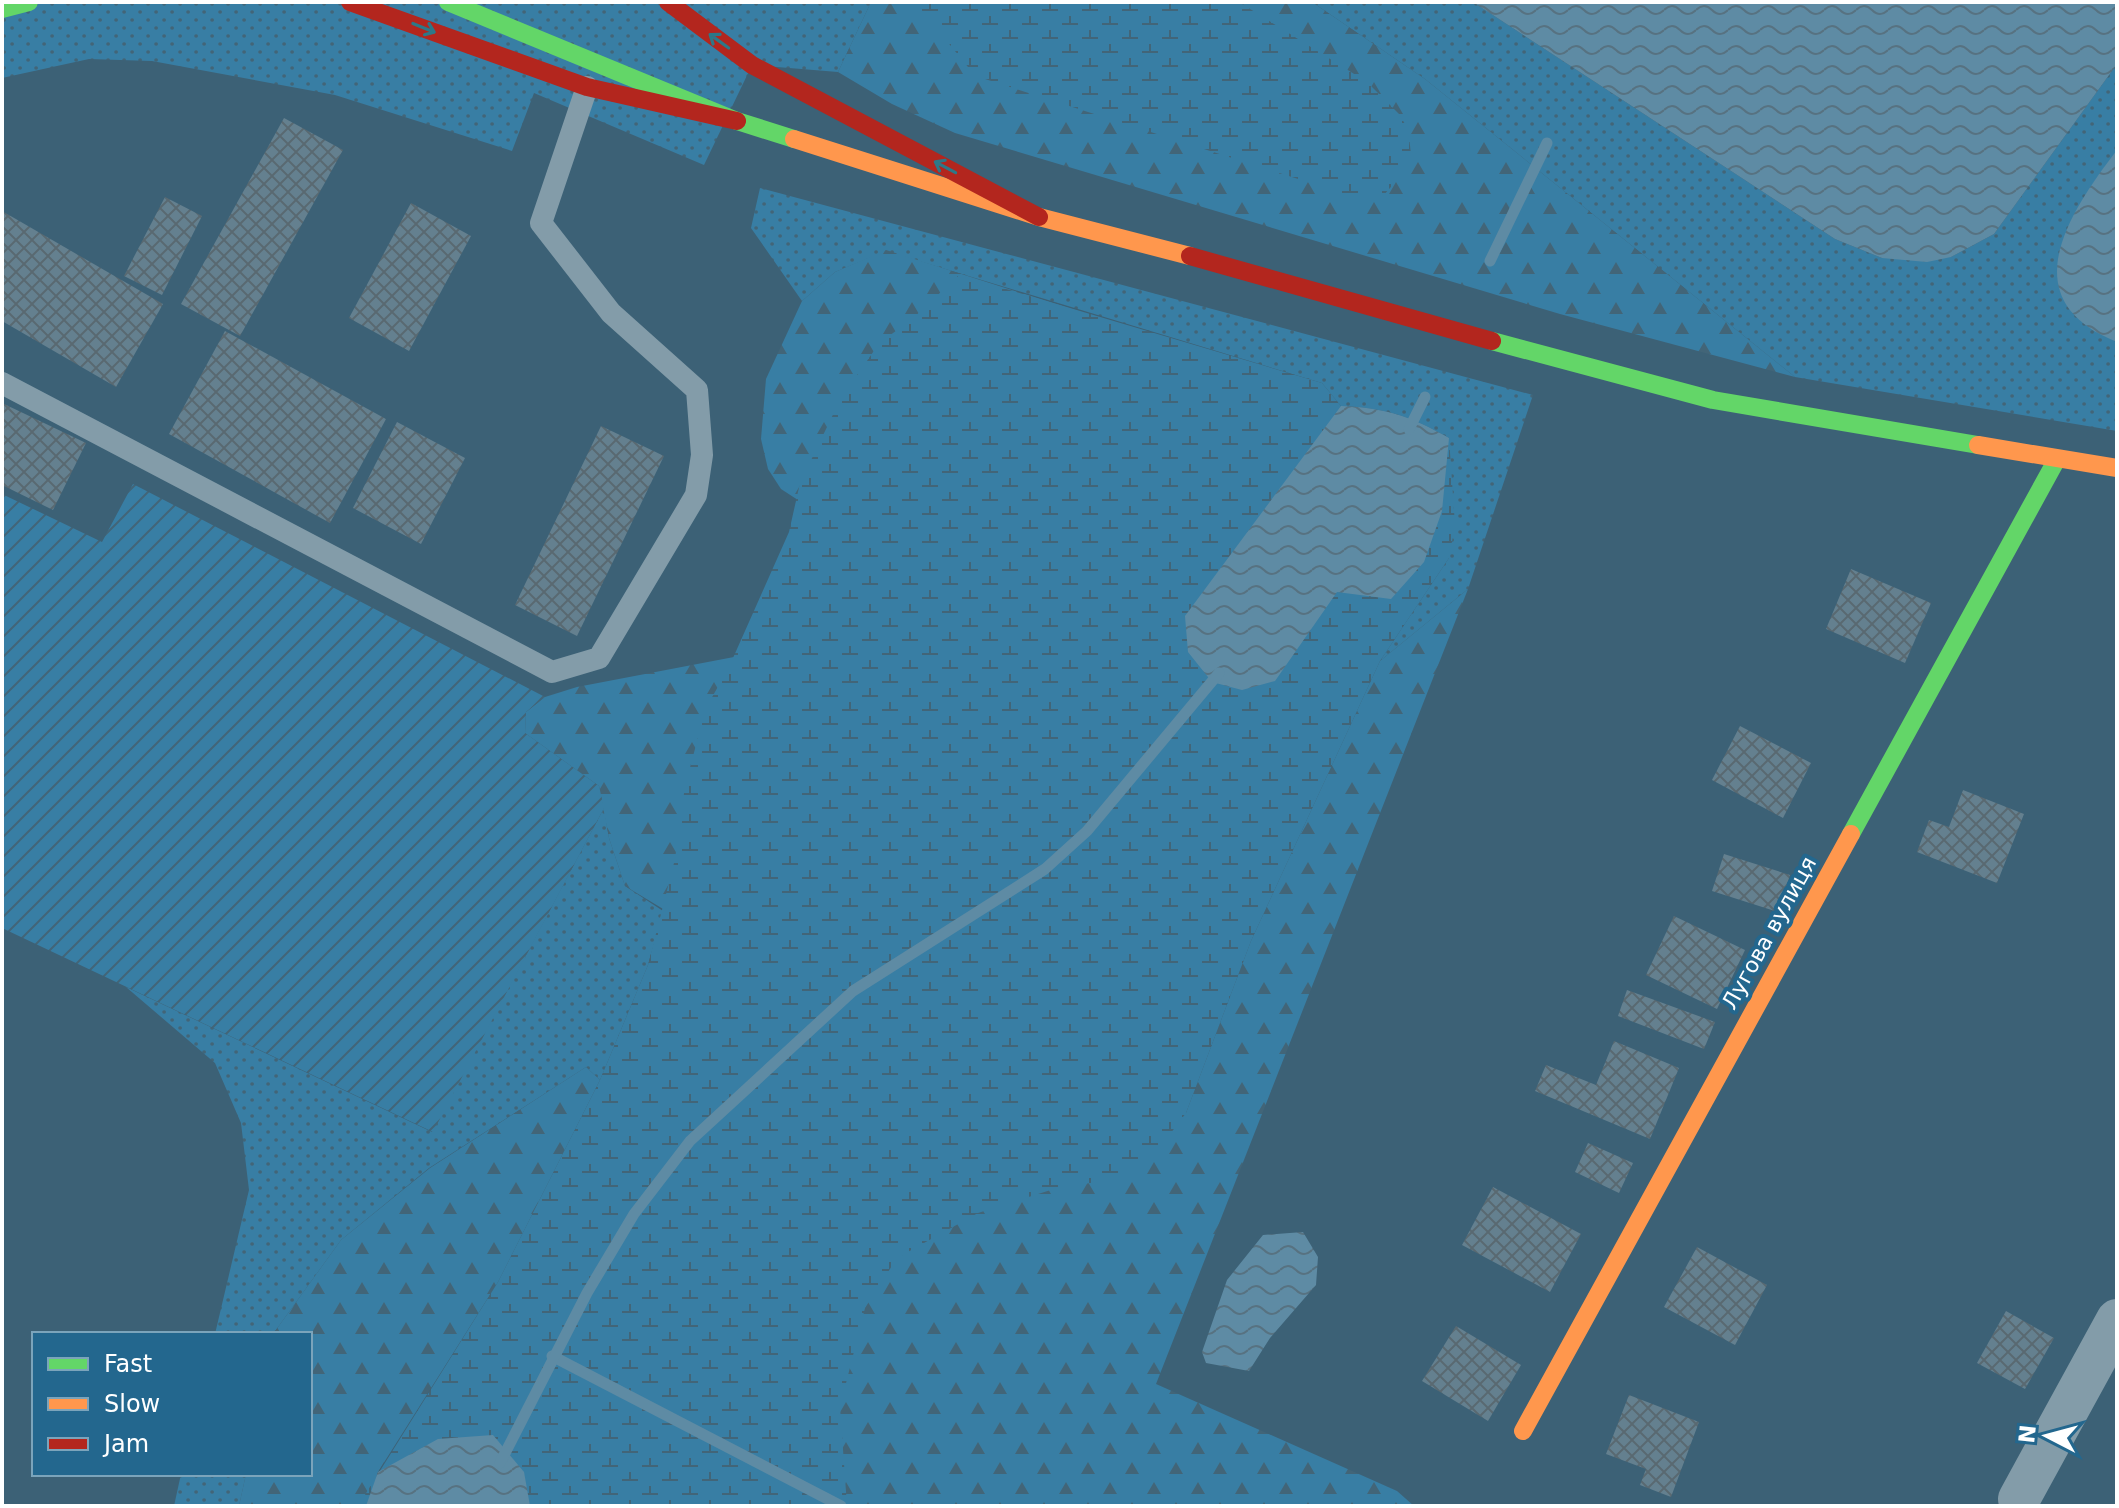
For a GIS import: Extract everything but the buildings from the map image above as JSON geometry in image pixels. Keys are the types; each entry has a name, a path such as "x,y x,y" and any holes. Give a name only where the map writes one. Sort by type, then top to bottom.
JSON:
{"main road":[{"path":"2,9 29,2"},
{"path":"350,2 587,87 737,121"},
{"path":"448,2 737,121 1039,217 1349,298 1547,357 1713,400 2117,468"},
{"path":"668,2 752,65 1039,217"},
{"name":"Лугова вулиця","path":"1523,1431 2057,459"}],"street":[{"path":"2019,1499 2117,1320"}],"lane":[{"path":"2,383 552,672 599,658 696,495 702,455 697,390 611,313 541,223 587,87"}],"green space":[{"path":"2,2 871,2 838,72 752,65 704,165 534,93 512,151 335,95 152,61 89,59 2,78"},
{"path":"871,2 1312,2 1425,79 1795,377 1560,314 955,133 892,104 838,72"},
{"path":"915,2 1239,2 1367,82 1399,114 1408,129 1411,154 1404,172 1383,196 1351,196 985,79 968,67"},
{"path":"1312,2 1473,2 1835,239 1882,258 1951,257 1994,234 2117,64 2117,431 1795,377 1425,79"},
{"path":"760,188 1533,395 1468,589 1380,661 1449,558 1449,438 1397,414 1341,406 1322,383 886,251 835,272 802,301 751,228"},
{"path":"886,250 1094,316 835,524 781,489 768,469 761,439 766,379 802,301 835,272"},
{"path":"959,275 1322,383 1341,406 1398,414 1449,438 1455,525 1449,558 1380,661 1251,941 1186,1113 1152,1158 1110,1180 1057,1188 978,1213 897,1258 865,1308 840,1407 847,1506 358,1506 498,1282 600,1080 648,965 675,859 685,786 706,708 729,667 789,532 800,483 840,400 880,342 909,322"},
{"path":"133,484 545,697 526,712 525,733 599,786 604,808 433,1132 2,928 2,494 102,542"},
{"path":"1468,589 1156,1384 1397,1491 1414,1506 789,1506 710,1170 1186,1113 1251,941 1380,661"},
{"path":"734,657 693,927 625,886 609,838 599,786 525,733 526,712 545,697 577,687"},
{"path":"604,808 609,838 625,886 663,911 648,965 600,1080 586,1067 429,1168 341,1240 274,1332 215,1332 249,1190 241,1123 215,1063 126,987 432,1132"},
{"path":"586,1067 600,1080 498,1282 378,1472 366,1506 239,1506 246,1476 312,1476 312,1332 274,1332 341,1240 430,1168"},
{"path":"181,1476 246,1476 239,1506 174,1506"}],"water":[{"path":"1473,2 2117,2 2117,64 1994,234 1951,257 1927,262 1882,258 1835,239"},
{"path":"2117,150 2117,342 2085,324 2065,303 2057,280 2059,254 2068,228 2081,201"},
{"path":"1341,406 1397,414 1449,438 1442,511 1424,562 1391,599 1337,592 1275,681 1242,690 1212,682 1188,652 1185,616"},
{"path":"1303,1232 1318,1257 1316,1285 1270,1338 1249,1371 1206,1363 1202,1352 1227,1280 1263,1235"},
{"path":"493,1435 524,1472 530,1506 366,1506 378,1472 438,1439"}],"waterway":[{"path":"1490,261 1547,143"},
{"path":"1409,429 1425,397"},
{"path":"500,1463 587,1293 634,1214 690,1141 853,991 1045,869 1087,831 1219,673"},
{"path":"552,1356 841,1506"}],"traffic: fast":[{"path":"2,9 29,2"},
{"path":"448,2 737,121 794,139"},
{"path":"1492,341 1713,400 1978,445"},
{"path":"1851,834 2057,459"}],"traffic: slow":[{"path":"794,139 1039,217 1190,256"},
{"path":"1978,445 2117,468"},
{"path":"1523,1431 1851,834"}],"traffic: jam":[{"path":"350,2 587,87 737,121"},
{"path":"668,2 752,65 1039,217"},
{"path":"1190,256 1492,341"}]}
